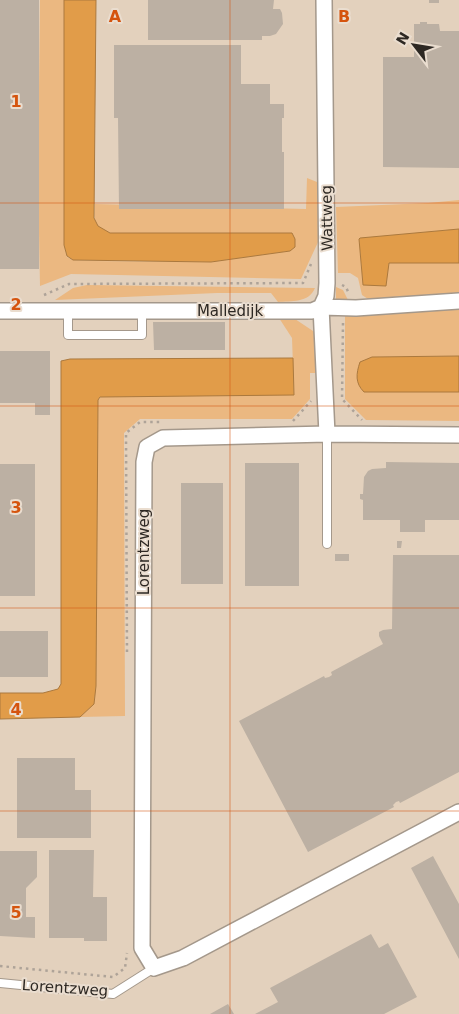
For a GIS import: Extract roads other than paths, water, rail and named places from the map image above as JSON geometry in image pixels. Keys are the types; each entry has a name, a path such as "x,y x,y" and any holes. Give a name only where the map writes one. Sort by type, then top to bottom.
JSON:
{"street":[{"name":"Wattweg","path":"324,0 327,283 326,296 321,307 327,434"},
{"name":"Malledijk","path":"0,311 312,311 321,307 356,308 459,301"},
{"name":"Lorentzweg","path":"459,435 327,434 163,438 147,447 144,462 142,948 154,968 183,958 459,812"}],"lane":[{"path":"68,311 68,335 142,334 142,311"},
{"path":"327,434 327,544"},
{"name":"Lorentzweg","path":"0,983 112,994 154,968"}]}
